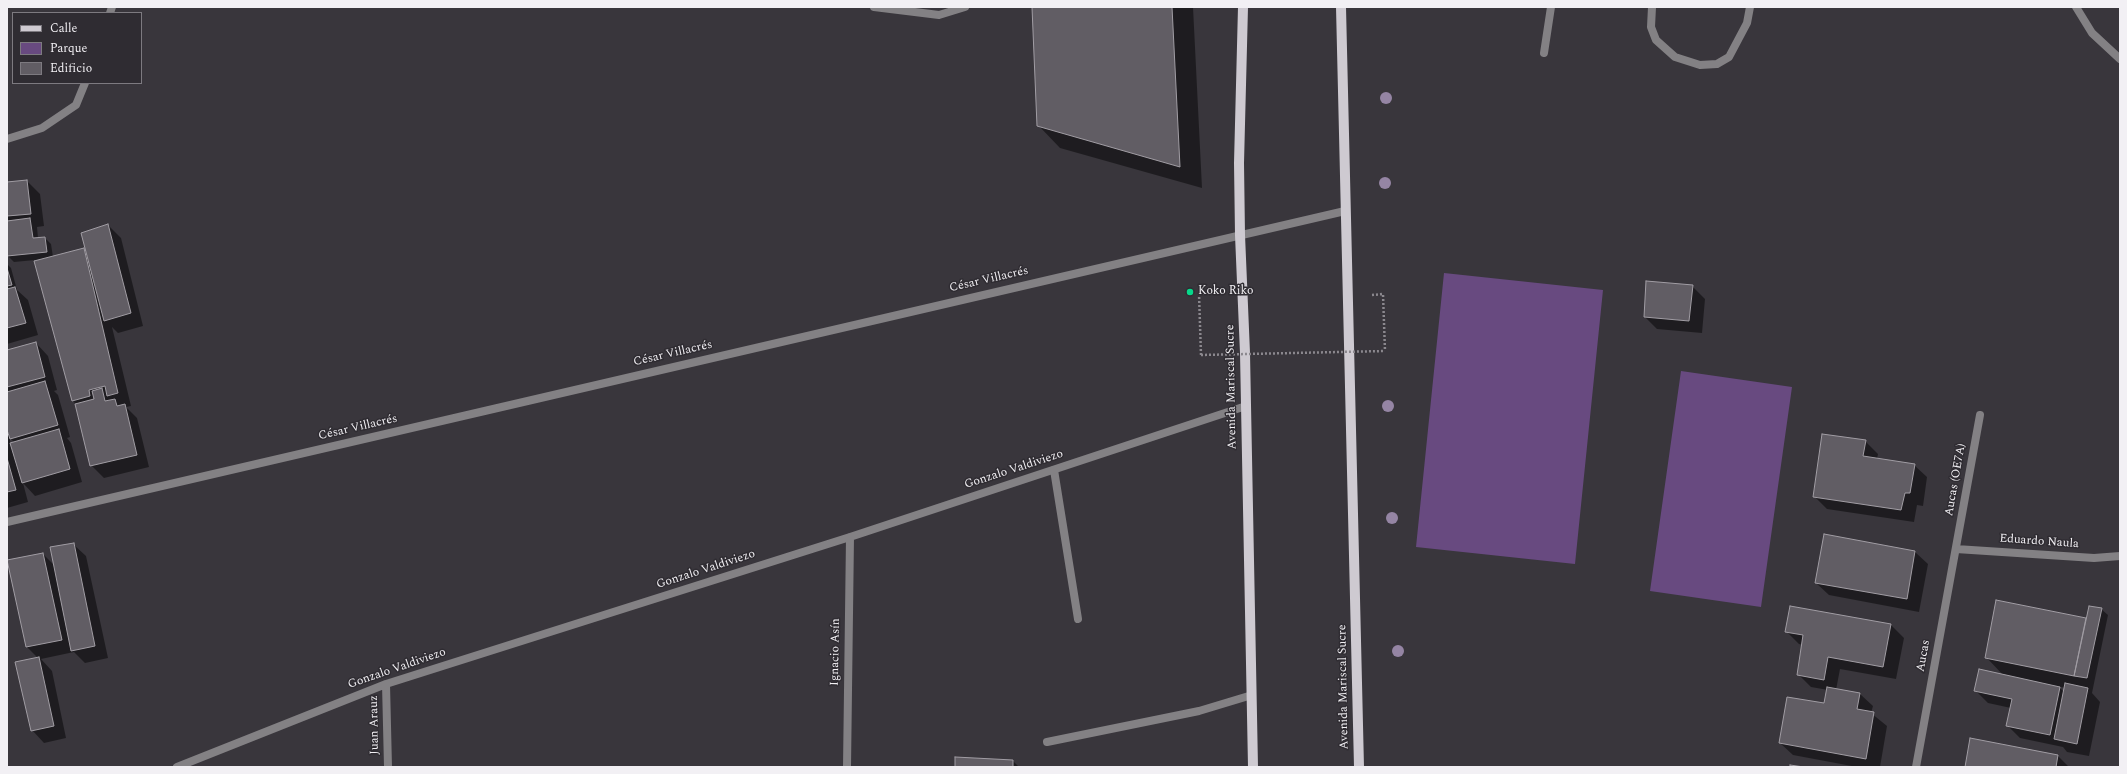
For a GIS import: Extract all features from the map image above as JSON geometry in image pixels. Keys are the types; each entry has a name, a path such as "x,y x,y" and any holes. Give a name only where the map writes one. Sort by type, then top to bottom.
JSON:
{"main road":[{"name":"Avenida Mariscal Sucre","path":"1243,7 1239,163 1246,406 1253,767"},
{"name":"Avenida Mariscal Sucre","path":"1341,7 1360,767"}],"street":[{"path":"874,7 939,15 965,7"},
{"path":"1544,53 1551,7"},
{"path":"1652,7 1651,27 1656,40 1675,57 1700,66 1717,64 1729,57 1747,23 1750,7"},
{"path":"2076,7 2092,32 2120,59"},
{"path":"7,139 42,128 76,105 85,84"},
{"name":"César Villacrés","path":"7,522 1345,211"},
{"name":"Gonzalo Valdiviezo","path":"177,767 386,684 850,537 1246,406"},
{"name":"Aucas (OE7A)","path":"1956,549 1980,415"},
{"path":"1054,470 1078,619"},
{"name":"Ignacio Asín","path":"847,767 850,537"},
{"name":"Eduardo Naula","path":"1956,549 2094,558 2120,556"},
{"name":"Aucas","path":"1916,767 1956,549"},
{"name":"Juan Arauz","path":"386,684 388,767"},
{"path":"1047,742 1199,711 1252,695"}],"path":[{"path":"1199,294 1201,355 1385,351 1383,294"}],"green space":[{"path":"1444,273 1603,290 1575,564 1416,547"},
{"path":"1681,371 1792,387 1761,607 1650,591"}],"building":[{"path":"1032,7 1172,7 1180,167 1037,126"},
{"path":"27,180 31,214 7,216 7,182"},
{"path":"30,218 33,238 45,237 47,252 7,256 7,221"},
{"path":"108,224 131,313 104,321 81,233"},
{"path":"84,248 118,393 107,396 105,386 89,390 90,396 72,401 34,261"},
{"path":"7,268 12,285 7,286"},
{"path":"1646,281 1693,285 1689,321 1644,317"},
{"path":"15,287 26,323 7,328 7,289"},
{"path":"36,342 45,377 7,387 7,350"},
{"path":"45,381 58,425 10,439 7,430 7,392"},
{"path":"102,388 105,401 115,399 117,406 125,404 137,455 90,466 75,404 94,399 92,391"},
{"path":"59,429 70,469 22,483 10,443"},
{"path":"1822,434 1866,440 1863,456 1915,464 1910,493 1905,493 1901,510 1813,497"},
{"path":"7,458 16,490 7,492"},
{"path":"1824,534 1915,551 1907,599 1815,583"},
{"path":"74,543 95,646 71,651 50,547"},
{"path":"43,553 62,640 26,647 7,560"},
{"path":"1996,600 2086,618 2074,676 1985,658"},
{"path":"1790,606 1891,624 1883,667 1828,657 1824,680 1797,675 1803,635 1785,632"},
{"path":"2089,606 2102,608 2087,678 2074,676"},
{"path":"39,657 54,726 31,731 15,662"},
{"path":"1979,669 2060,687 2050,735 2006,726 2012,699 1974,691"},
{"path":"2065,683 2088,688 2077,744 2054,739"},
{"path":"1827,687 1860,693 1857,709 1874,712 1866,759 1779,743 1787,697 1824,703"},
{"path":"1970,738 2058,755 2056,767 1965,767"},
{"path":"955,757 1013,760 1013,767 955,767"},
{"path":"1790,765 1804,767 1790,767"}],"place":[{"name":"Koko Riko","path":"1190,292"}]}
